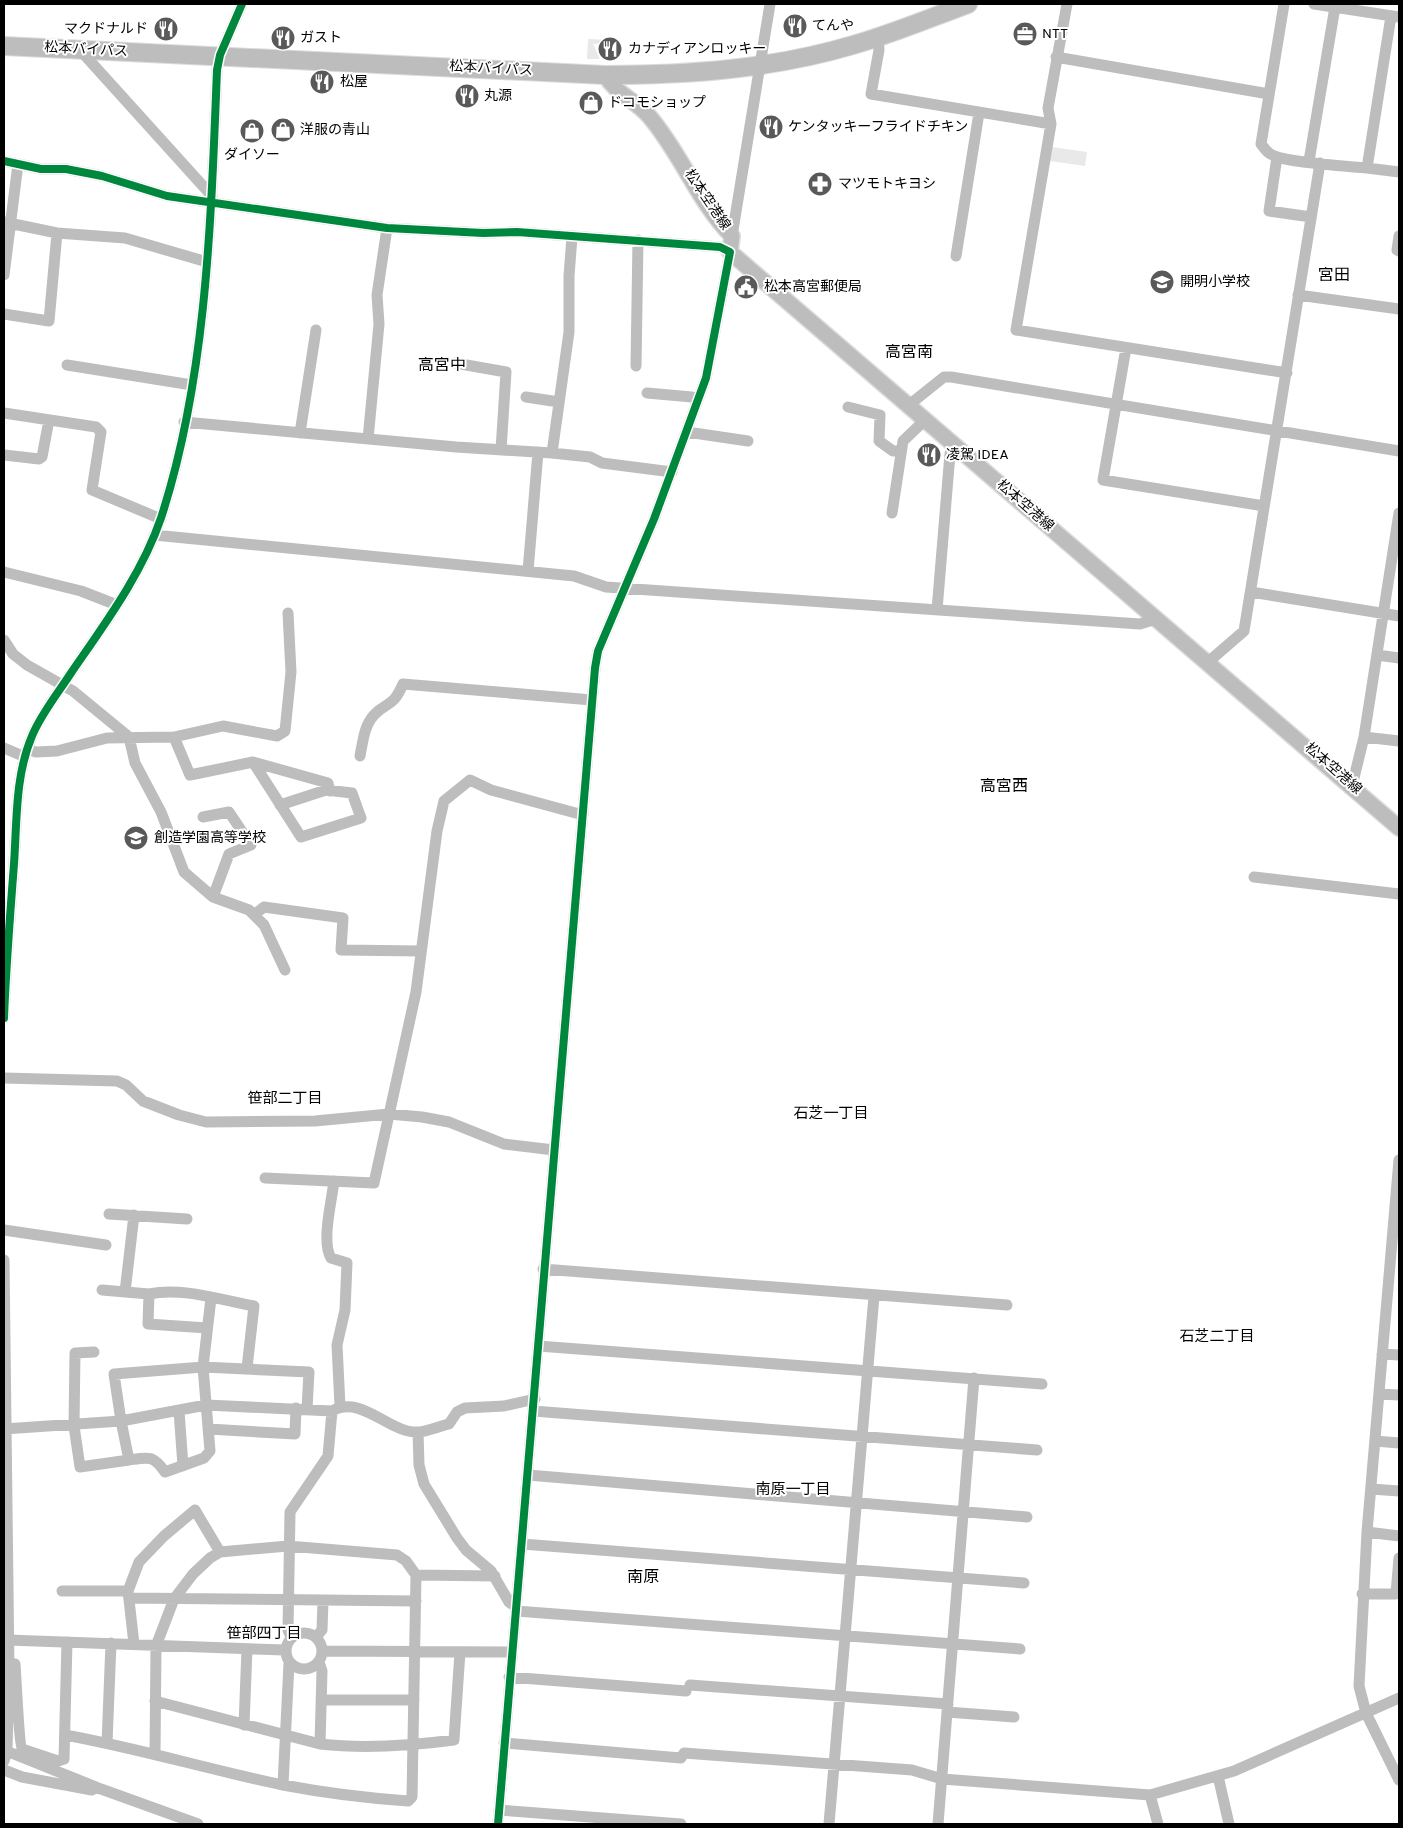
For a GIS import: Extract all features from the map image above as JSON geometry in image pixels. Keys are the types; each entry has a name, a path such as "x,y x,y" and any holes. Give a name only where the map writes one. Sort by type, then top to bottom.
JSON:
{"highway":[{"name":"松本バイパス","path":"4,46 605,75 689,74 760,65 841,48 878,38 968,4"}],"main road":[{"name":"松本空港線","path":"605,75 613,88 634,102 649,116 672,147 721,224 732,236 730,252 1399,828"}],"street":[{"path":"4,1018 7,928 18,796 26,753 42,716 117,605 154,535 160,519 192,385 207,262 212,199 217,70 220,55 242,4"},
{"path":"732,236 770,4"},
{"path":"1067,4 1048,108 1051,124 1016,330 1287,372"},
{"path":"1284,4 1261,144 1269,153 1277,157 1399,172"},
{"path":"1314,4 1395,16 1367,168"},
{"path":"1207,663 1244,631 1311,218 1314,162 1335,7"},
{"path":"878,38 880,50 871,94 1051,124"},
{"path":"80,50 212,199"},
{"path":"1056,57 1269,94"},
{"path":"956,256 979,113"},
{"path":"1277,157 1269,211 1311,218"},
{"path":"4,161 102,176 167,196 212,199 296,213 322,220 386,228 483,233 518,232 638,240 720,247 730,252 706,378 672,472 626,588 598,651 592,700 543,1269 534,1405 511,1652 498,1824"},
{"path":"4,275 7,223 18,164"},
{"path":"7,223 57,233 125,238 207,262"},
{"path":"368,439 379,324 377,295 386,228"},
{"path":"4,314 49,321 57,233"},
{"path":"1399,236 1397,250 1399,251"},
{"path":"552,452 569,332 568,276 572,237"},
{"path":"636,366 638,240"},
{"path":"1298,295 1399,310"},
{"path":"300,433 316,330"},
{"path":"1126,348 1103,480 1264,506"},
{"path":"455,364 506,372 501,450"},
{"path":"66,365 192,385"},
{"path":"909,405 944,377 1399,451"},
{"path":"647,393 692,397"},
{"path":"526,397 559,402"},
{"path":"848,406 880,415 879,441 893,451 901,451"},
{"path":"4,413 96,428 100,432 92,490 160,519"},
{"path":"892,513 903,441 926,419"},
{"path":"4,455 39,459 42,457 49,420"},
{"path":"184,422 501,450 552,452 590,457 602,463 672,472"},
{"path":"687,432 748,441"},
{"path":"937,610 950,454 953,444"},
{"path":"528,571 538,452"},
{"path":"1352,786 1364,736 1399,513"},
{"path":"154,535 574,576 606,587 1140,624 1156,619"},
{"path":"4,572 64,586 117,605"},
{"path":"1251,592 1399,616"},
{"path":"4,748 26,753 57,751 107,738 174,737 223,726 277,736 285,732 291,672 288,613"},
{"path":"4,640 13,654 27,665 63,685 129,737 134,762 165,821 184,872 213,897 250,910 264,925 285,970"},
{"path":"1377,655 1399,658"},
{"path":"360,756 366,726 375,713 392,704 398,698 403,684 592,700"},
{"path":"1364,736 1399,742"},
{"path":"174,737 190,775 252,762 328,783 330,790"},
{"path":"252,762 280,805 301,837 361,818 352,793 330,790 280,805"},
{"path":"264,1178 374,1183 416,992 437,831 444,801 470,780 490,790 583,815"},
{"path":"203,817 229,812 252,845 229,854 213,897"},
{"path":"1254,877 1399,894"},
{"path":"254,914 264,907 344,918 341,950 421,951"},
{"path":"4,1078 117,1081 126,1085 143,1101 179,1115 206,1122 315,1122 389,1114 422,1116 449,1122 504,1144 554,1150"},
{"path":"1399,1160 1362,1594 1359,1686 1366,1712 1399,1780"},
{"path":"291,1637 288,1630 290,1512 328,1456 336,1409 337,1345 345,1310 347,1263 331,1258 328,1253 327,1241 334,1181"},
{"path":"109,1214 187,1219"},
{"path":"125,1292 134,1215"},
{"path":"4,1230 106,1245"},
{"path":"4,1260 6,1609 20,1732 19,1745 22,1750 58,1761 64,1759 67,1642"},
{"path":"543,1269 1007,1305"},
{"path":"102,1290 148,1294 164,1291 254,1306 247,1368"},
{"path":"148,1294 148,1324 207,1328"},
{"path":"829,1824 874,1296"},
{"path":"94,1352 74,1352 74,1426 80,1467 148,1457 157,1460 165,1472 204,1458 210,1451 203,1367 211,1298"},
{"path":"538,1346 1042,1384"},
{"path":"1382,1354 1399,1355"},
{"path":"129,1460 114,1374 203,1367 309,1372 295,1434 208,1429"},
{"path":"938,1824 974,1378"},
{"path":"1379,1394 1399,1395"},
{"path":"5,1429 74,1426 122,1421 206,1405 365,1410 396,1427 418,1432 449,1424 457,1412 465,1408 534,1405 862,1438 1037,1450"},
{"path":"179,1410 184,1466"},
{"path":"418,1432 419,1465 424,1484 466,1550 486,1565 495,1576 509,1602 516,1609 845,1637 1020,1649"},
{"path":"1375,1441 1399,1442"},
{"path":"528,1475 1027,1517"},
{"path":"1371,1489 1399,1491"},
{"path":"128,1594 140,1562 164,1536 195,1510 220,1552"},
{"path":"1367,1532 1399,1536"},
{"path":"522,1544 1024,1583"},
{"path":"65,1735 106,1742 155,1754 283,1785 342,1795 408,1801 412,1797 414,1745 416,1575 406,1561 397,1555 288,1546 220,1552 192,1574 174,1599 156,1646 155,1754"},
{"path":"1362,1594 1396,1594 1399,1558"},
{"path":"416,1575 495,1576"},
{"path":"126,1578 134,1644"},
{"path":"62,1591 128,1594 174,1599 416,1601"},
{"path":"316,1637 322,1630 323,1601"},
{"path":"283,1785 289,1662 285,1650 291,1637 301,1633 312,1634 316,1637 320,1656 322,1671 320,1744"},
{"path":"11,1640 285,1650"},
{"path":"11,1640 6,1680 5,1755 198,1824"},
{"path":"106,1742 111,1643"},
{"path":"244,1725 247,1649"},
{"path":"289,1662 296,1668 309,1668 320,1656 415,1652 511,1652"},
{"path":"155,1702 320,1744 344,1746 414,1745 454,1740 460,1652"},
{"path":"509,1677 840,1696 1014,1717"},
{"path":"504,1744 681,1758 684,1753 834,1766 912,1770 942,1779 1150,1795 1234,1771 1399,1698"},
{"path":"321,1700 414,1700"},
{"path":"4,1770 22,1776 86,1790 102,1789"},
{"path":"1218,1776 1229,1824"},
{"path":"1150,1795 1158,1824"},
{"path":"499,1810 681,1824"}],"shaded area":[{"path":"588,39 608,40 608,43 593,44 600,59 587,59"},
{"path":"1052,147 1087,152 1085,166 1050,161"}],"cycle path":[{"path":"4,1018 18,799 26,751 45,712 109,618 144,559 161,518 176,464 188,409 204,297 209,240 217,70 220,55 242,4"},
{"path":"4,161 41,169 66,169 102,176 167,196 387,228 483,233 517,232 720,247 730,252 706,378 654,519 598,651 595,668 498,1824"}],"place":[{"name":"てんや","path":"795,26"},
{"name":"マクドナルド","path":"166,29"},
{"name":"NTT","path":"1025,34"},
{"name":"ガスト","path":"283,38"},
{"name":"カナディアンロッキー","path":"610,49"},
{"name":"松屋","path":"322,82"},
{"name":"丸源","path":"467,96"},
{"name":"ドコモショップ","path":"591,103"},
{"name":"ケンタッキーフライドチキン","path":"771,127"},
{"name":"洋服の青山","path":"283,130"},
{"name":"ダイソー","path":"252,131"},
{"name":"マツモトキヨシ","path":"820,184"},
{"name":"開明小学校","path":"1162,282"},
{"name":"松本高宮郵便局","path":"746,287"},
{"name":"凌駕 IDEA","path":"929,455"},
{"name":"創造学園高等学校","path":"136,838"}],"district":[{"name":"宮田","path":"1334,276"},
{"name":"高宮南","path":"909,353"},
{"name":"高宮中","path":"442,366"},
{"name":"高宮西","path":"1004,787"},
{"name":"笹部二丁目","path":"285,1099"},
{"name":"石芝一丁目","path":"831,1114"},
{"name":"石芝二丁目","path":"1217,1337"},
{"name":"南原一丁目","path":"793,1490"},
{"name":"南原","path":"643,1578"},
{"name":"笹部四丁目","path":"264,1634"}]}
